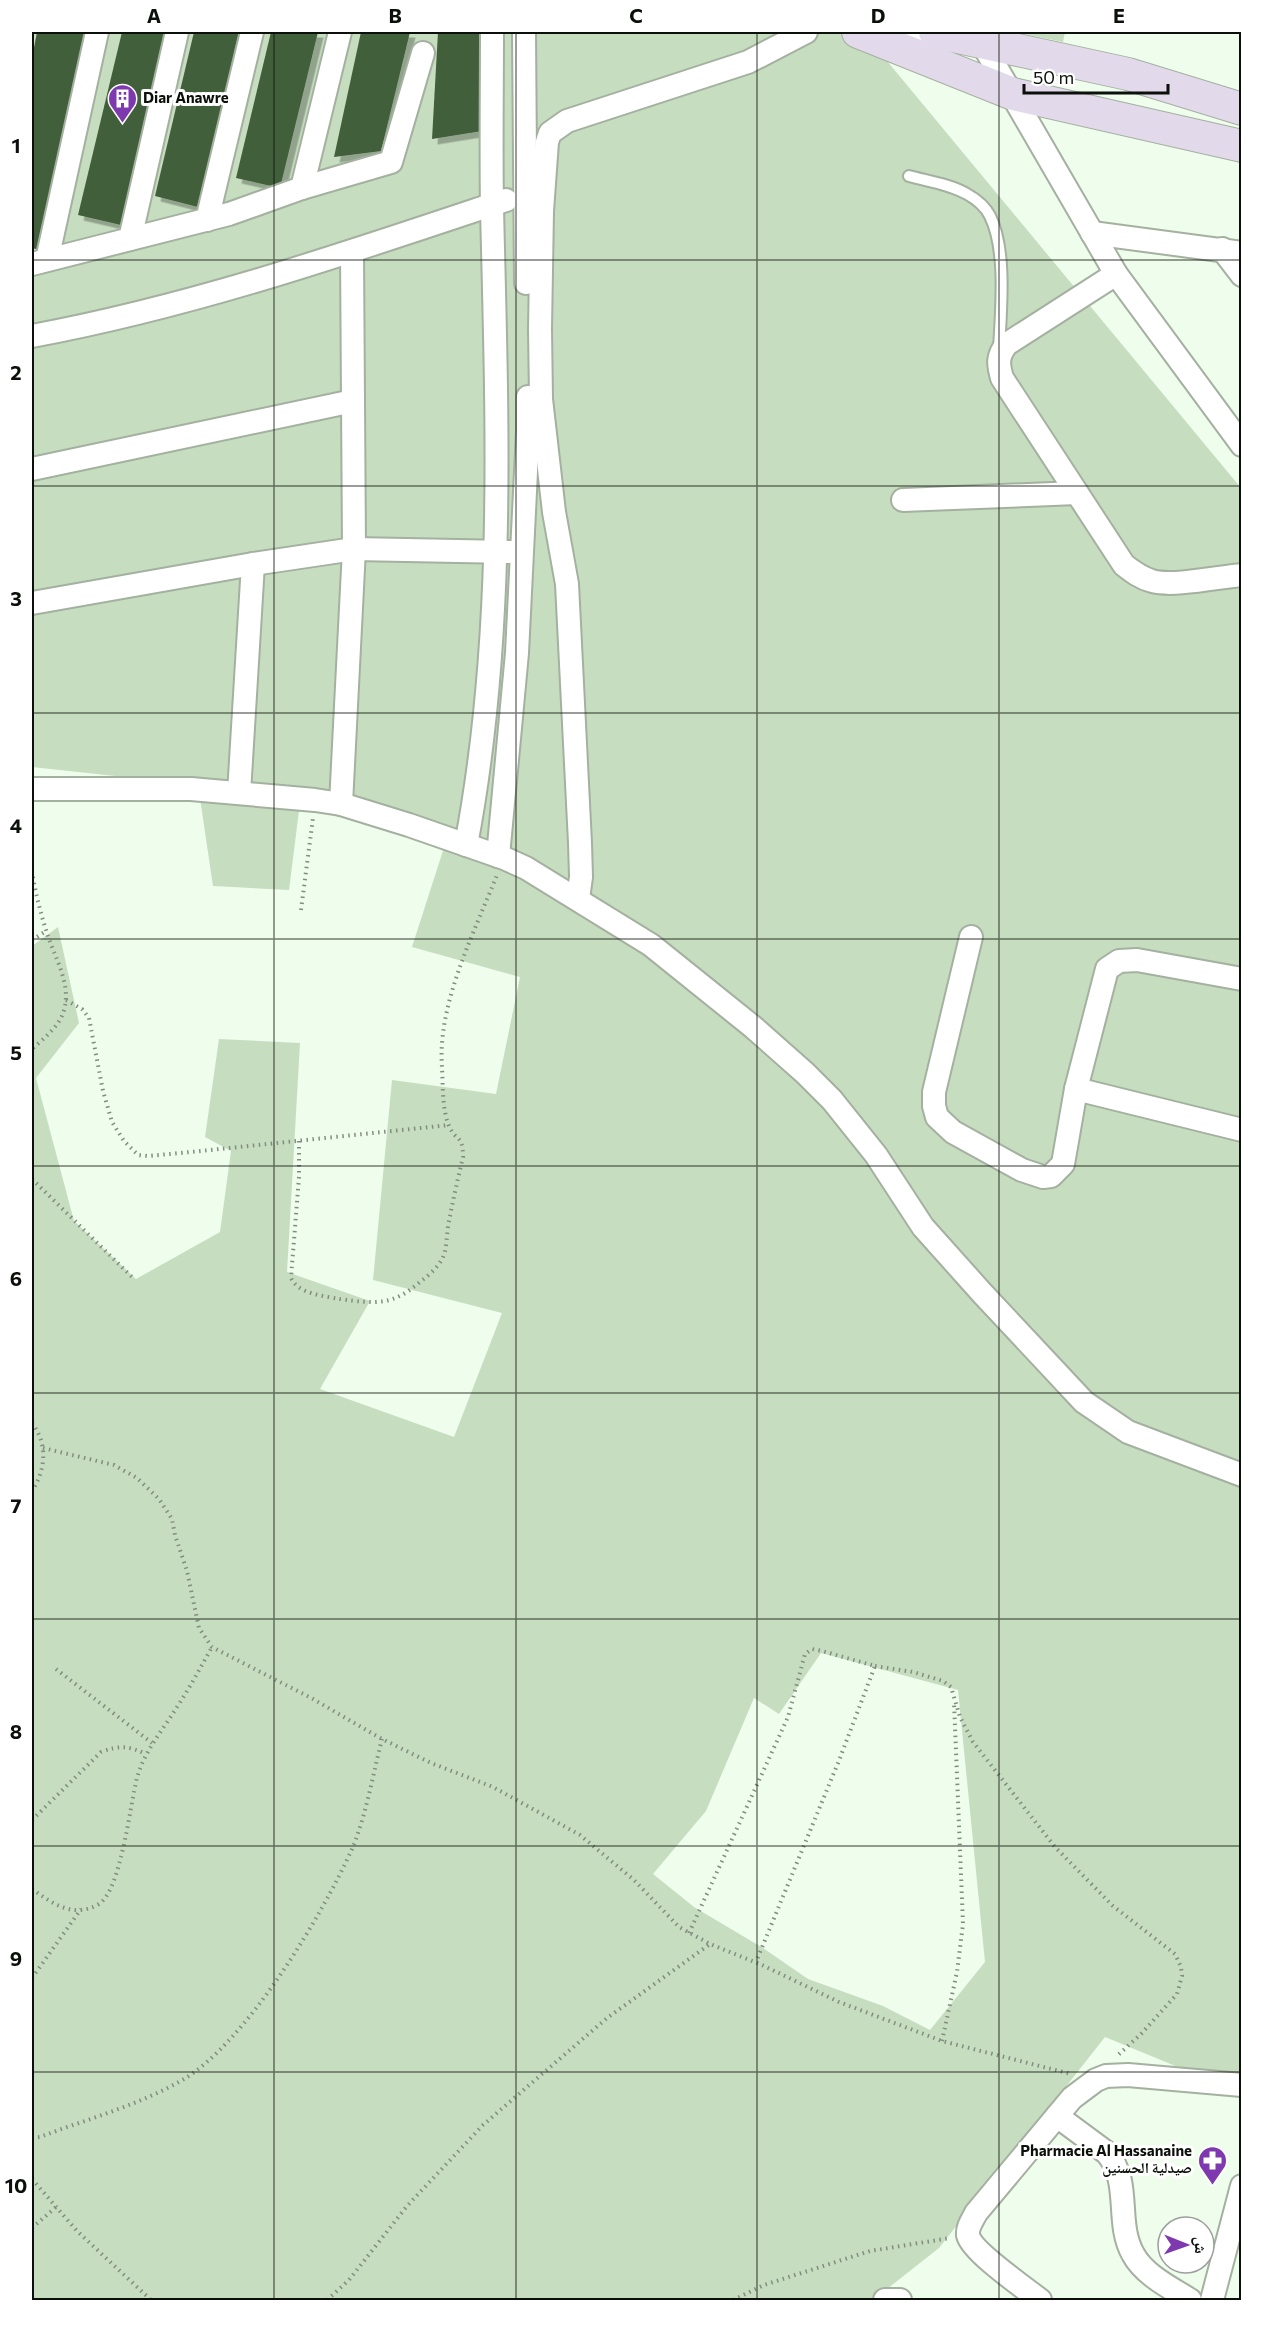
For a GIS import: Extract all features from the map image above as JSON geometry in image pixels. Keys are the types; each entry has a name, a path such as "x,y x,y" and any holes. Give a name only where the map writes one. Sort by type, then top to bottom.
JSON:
{"street":[{"path":"97,32 39,262 207,220 302,188 391,162 423,53"},
{"path":"130,240 177,32"},
{"path":"207,220 252,32"},
{"path":"302,188 340,32"},
{"path":"466,845 482,751 495,552 498,423 492,205 492,32"},
{"path":"501,857 517,652 528,431 524,32"},
{"path":"578,899 581,877 571,635 567,584 554,512 541,399 542,211 547,142 550,133 567,121 748,62 807,32"},
{"path":"858,32 1013,94 1242,146"},
{"path":"916,32 937,63"},
{"path":"935,32 1128,74 1242,110"},
{"path":"982,43 1116,274 1242,445"},
{"path":"32,336 208,294 352,252 525,194"},
{"path":"1092,233 1232,251 1242,275"},
{"path":"341,804 354,549 352,252"},
{"path":"1116,274 1007,344 999,353 1002,378 1124,565 1154,582 1168,583 1242,575"},
{"path":"32,469 353,401"},
{"path":"903,500 1077,493"},
{"path":"32,603 253,564 354,549 523,553"},
{"path":"239,793 253,564"},
{"path":"32,789 191,789 341,804 501,857 578,899 651,945 753,1027 805,1073 832,1100 870,1147 923,1227 1084,1402 1128,1432 1242,1475"},
{"path":"971,937 934,1092 937,1117 953,1132 1022,1170 1043,1177 1052,1176 1063,1164 1076,1089 1107,969 1127,959 1242,978"},
{"path":"1076,1089 1242,1130"},
{"path":"1040,2301 989,2260 972,2243 968,2235 969,2226 976,2213 1072,2098 1098,2079 1128,2075 1242,2085"},
{"path":"1058,2116 1113,2160 1122,2184 1126,2238 1133,2256 1148,2272 1190,2301"},
{"path":"1212,2301 1242,2186"},
{"path":"885,2301 893,2299 900,2301"}],"lane":[{"path":"909,176 965,192 980,203 989,214 994,227 1000,262 999,353"}],"path":[{"path":"301,910 315,800"},
{"path":"299,1141 299,1177 291,1278 293,1283 303,1290 353,1301 387,1301 408,1293 432,1272 444,1253 448,1223 463,1157 462,1142 448,1125 442,1066 445,1023 456,983 501,857"},
{"path":"32,871 46,931 66,985 66,1000 62,1017 32,1049"},
{"path":"32,940 46,931"},
{"path":"66,1000 86,1013 112,1122 124,1141 138,1155 172,1154 448,1125"},
{"path":"32,1179 132,1278"},
{"path":"32,1423 43,1448 41,1474 32,1491"},
{"path":"43,1448 114,1465 137,1478 159,1498 172,1519 199,1628 212,1647 313,1699 382,1739 431,1763 493,1787 580,1835 634,1880 668,1916 689,1933 710,1944 756,1962 838,2002 942,2041 1098,2079 1118,2054 1142,2033 1177,1994 1180,1987 1181,1968 1175,1954 1113,1906 1055,1847 973,1742 960,1717 953,1692 943,1681 913,1672 874,1666 822,1651 812,1650 805,1654 788,1718 689,1933"},
{"path":"32,1889 57,1907 81,1909 100,1903 116,1879 138,1776 146,1754 177,1708 212,1647"},
{"path":"756,1962 838,1763 874,1666"},
{"path":"56,1669 152,1743"},
{"path":"942,2041 957,1972 963,1924 953,1692"},
{"path":"32,2138 40,2137 165,2089 202,2066 232,2038 305,1935 353,1848 382,1739"},
{"path":"32,1820 101,1752 114,1747 130,1746 146,1754"},
{"path":"32,1978 81,1909"},
{"path":"327,2301 349,2280 407,2206 483,2125 608,2018 710,1944"},
{"path":"32,2179 111,2265 126,2276 151,2301"},
{"path":"32,2228 56,2207"},
{"path":"733,2301 764,2285 870,2251 968,2235"}],"green space":[{"path":"32,32 863,32 1241,488 1241,2093 1105,2037 939,2248 873,2300 32,2300 32,946 58,927 79,1023 36,1078 74,1221 136,1279 220,1232 231,1151 205,1137 219,1039 300,1043 287,1272 370,1301 320,1389 454,1437 502,1313 373,1280 392,1080 496,1094 520,977 412,947 448,835 302,787 289,890 213,886 198,785 32,767","holes":["821,1653 958,1690 985,1962 930,2030 883,2006 808,1979 763,1948 694,1907 653,1874 706,1811 754,1698 779,1714"]},
{"path":"1016,32 1065,32 1063,42"}],"building":[{"path":"37,32 88,32 40,250 32,248 32,58"},
{"name":"Diar Anawre","path":"122,32 167,32 121,225 78,215"},
{"name":"Diar Anawre","path":"194,32 239,32 198,207 155,196"},
{"name":"Diar Anawre","path":"271,32 318,32 280,188 236,178"},
{"path":"361,32 410,32 381,151 334,157"},
{"path":"438,32 480,32 482,131 432,139"}],"place":[{"name":"Diar Anawre","path":"122,124"},
{"name":"Pharmacie Al Hassanaine صيدلية الحسنين","path":"1213,2186"}]}
